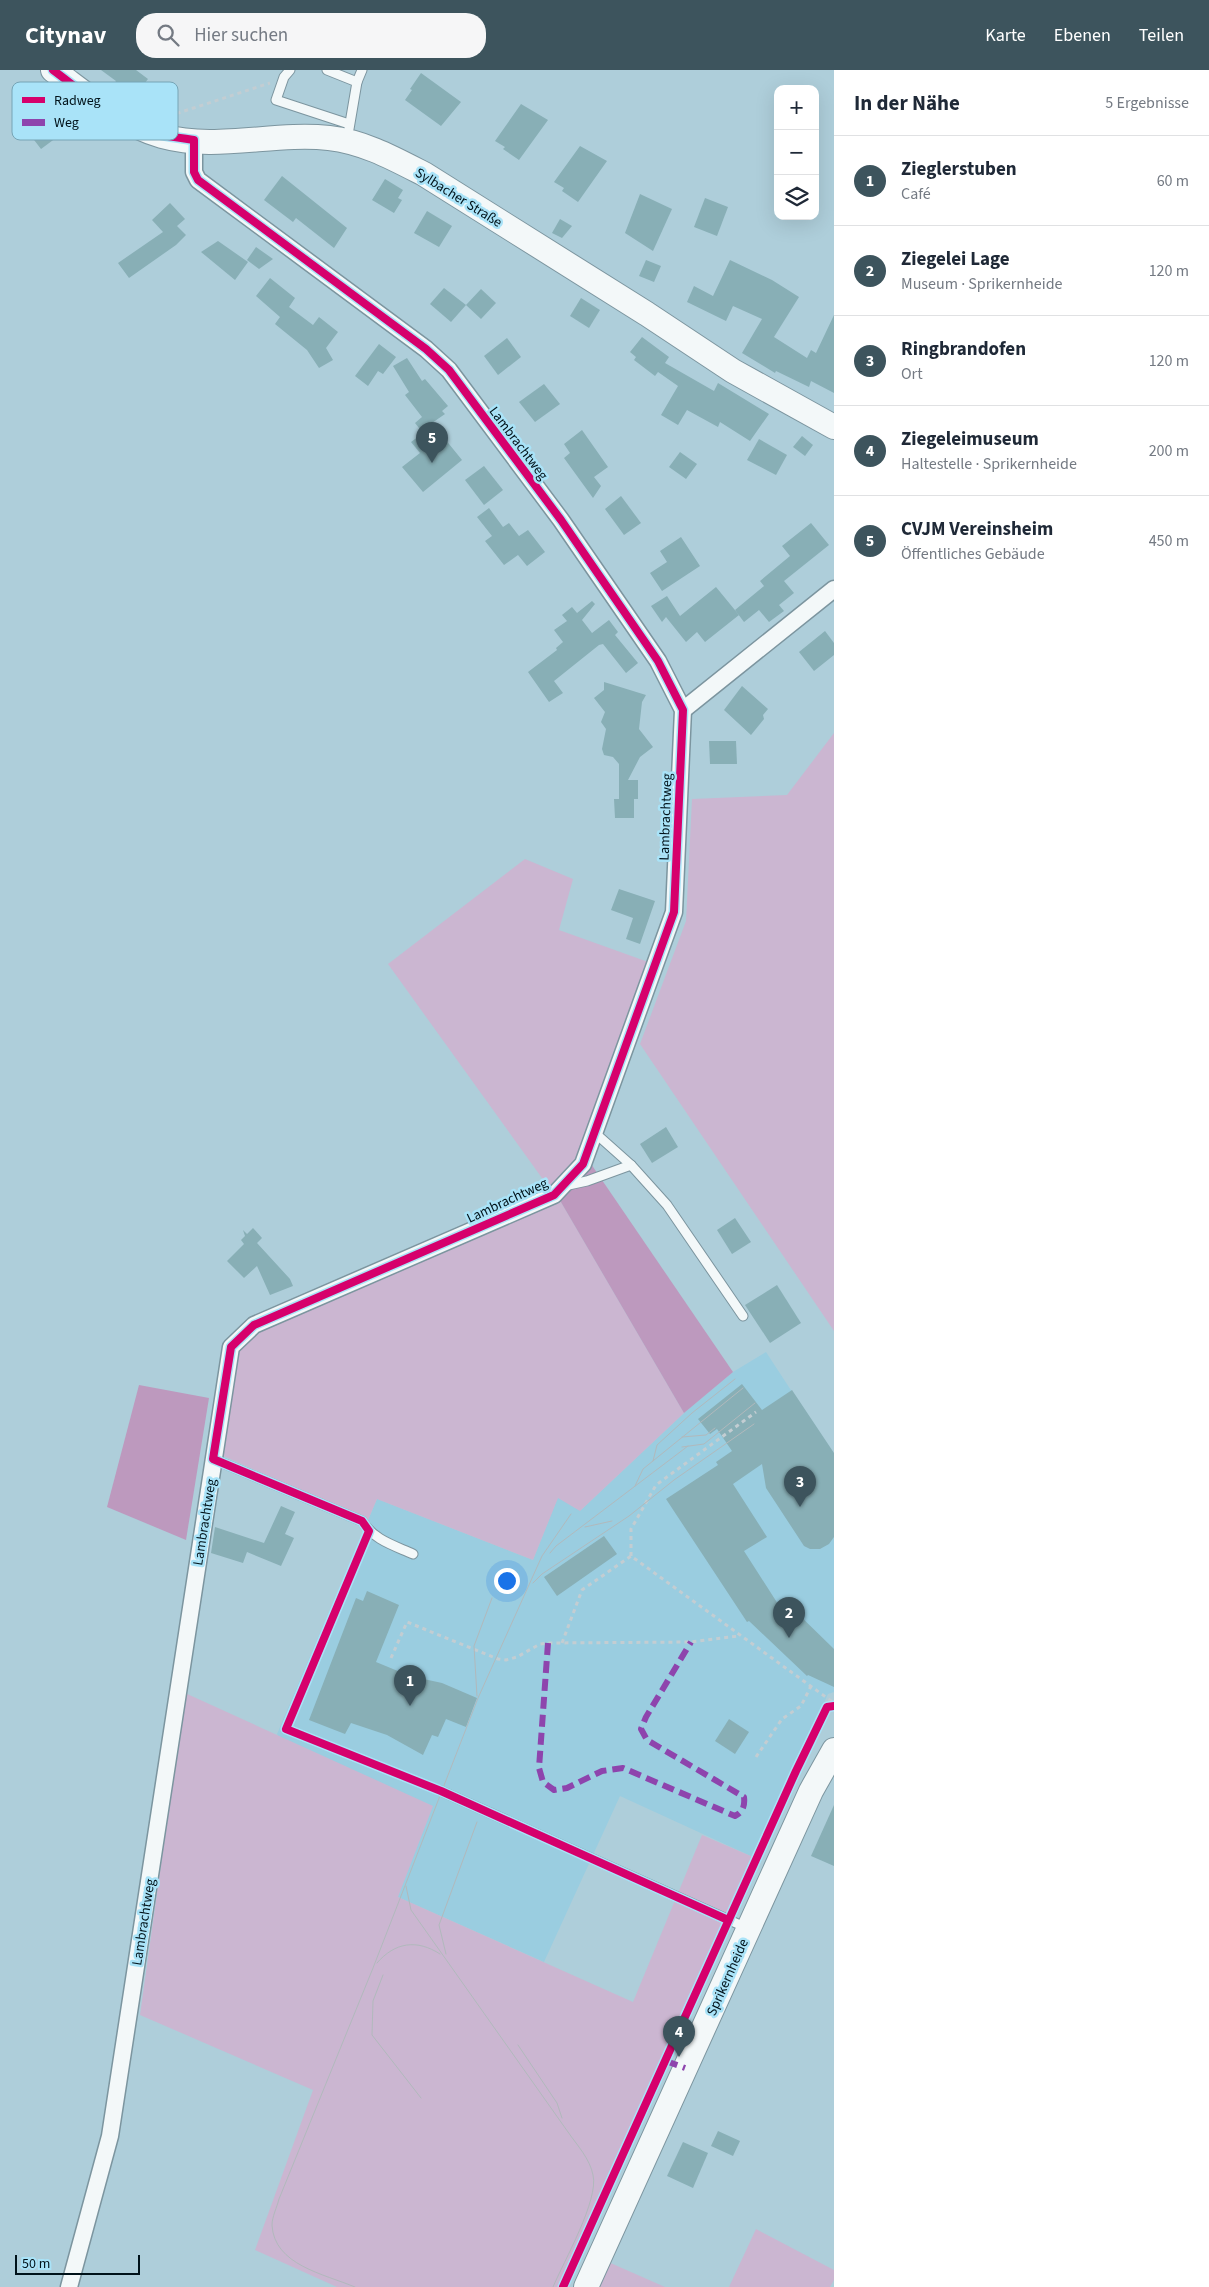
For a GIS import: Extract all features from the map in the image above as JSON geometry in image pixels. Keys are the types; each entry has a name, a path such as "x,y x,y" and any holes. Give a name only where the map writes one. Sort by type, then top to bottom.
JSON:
{"main road":[{"name":"Sylbacher Straße","path":"53,70 69,82"},
{"name":"Sylbacher Straße","path":"178,138 194,140 327,138 348,133 364,145 424,174 647,314 733,371 834,427"},
{"name":"Sprikernheide","path":"586,2287 811,1791 834,1750"}],"street":[{"name":"Lambrachtweg","path":"69,2287 110,2136 231,1347 254,1325 554,1195 583,1164 674,912 682,710 658,661 583,552 449,370 426,349 198,180 194,172 194,140"},
{"path":"682,710 834,589"}],"lane":[{"path":"326,70 357,82"},
{"path":"288,72 276,100 348,133 357,82 362,70"},
{"path":"594,1132 631,1165 680,1221 743,1316"},
{"path":"562,1187 587,1181 631,1165"},
{"path":"213,1458 362,1521 369,1531 381,1540 413,1554"},
{"path":"441,1791 749,1929"}],"path":[{"path":"178,113 268,84 280,73 288,72"},
{"path":"631,1556 631,1530 656,1485 756,1412"},
{"path":"631,1556 834,1703"},
{"path":"562,1643 582,1590 631,1556"},
{"path":"391,1658 407,1622 498,1659 506,1660 517,1657 540,1644 691,1642 739,1636"},
{"path":"756,1757 782,1719 801,1706 811,1686"}],"shaded area":[{"path":"834,733 834,1331 640,1044 686,921 692,799 787,795"},
{"path":"525,859 573,879 559,930 651,963 574,1168 552,1192 388,964"},
{"path":"589,1161 733,1372 684,1413 558,1197"},
{"path":"558,1197 684,1413 580,1511 558,1498 533,1560 377,1499 368,1520 219,1454 236,1351 255,1333"},
{"path":"766,1352 834,1456 834,1692 828,1694 753,1857 620,1796 544,1962 398,1897 277,1734 377,1499 533,1560 558,1497 581,1510 684,1413 733,1372"},
{"path":"139,1385 209,1398 186,1540 107,1507"},
{"path":"185,1693 433,1806 398,1897 633,2002 702,1835 753,1857 559,2287 337,2287 255,2250 313,2090 140,2015"},
{"path":"756,2229 834,2270 834,2280 830,2287 729,2287"},
{"path":"606,2261 665,2287 594,2287"}],"building":[{"path":"101,70 136,70 148,79 146,82 116,81"},
{"path":"421,73 461,102 441,126 405,100"},
{"path":"521,104 548,120 519,160 503,149 505,147 495,141"},
{"path":"34,140 53,140 41,149"},
{"path":"580,146 607,161 578,202 562,191 564,188 554,182"},
{"path":"282,176 347,228 334,248 296,218 293,222 264,200"},
{"path":"385,179 403,190 398,198 402,200 394,213 372,200"},
{"path":"640,194 672,209 653,251 625,233"},
{"path":"705,198 728,207 717,236 694,227"},
{"path":"170,203 185,219 177,226 186,235 176,245 129,278 118,263 163,232 152,220"},
{"path":"427,211 452,226 439,247 414,233"},
{"path":"560,219 572,226 562,238 552,233"},
{"path":"218,241 248,262 235,280 201,252"},
{"path":"256,247 273,259 259,269 247,260"},
{"path":"646,260 661,266 654,282 639,276"},
{"path":"730,260 772,280 799,297 774,337 807,358 811,350 816,353 834,315 834,393 811,381 809,387 776,371 775,373 742,353 762,319 733,306 726,321 687,302 694,286 713,296"},
{"path":"270,278 295,298 289,307 313,325 319,317 338,332 326,348 333,360 319,368 307,350 275,324 280,317 256,296"},
{"path":"444,288 466,305 451,322 430,304"},
{"path":"481,289 496,303 481,319 466,305"},
{"path":"581,298 600,310 589,328 570,316"},
{"path":"642,337 669,357 665,363 714,391 718,383 769,414 750,441 720,422 718,427 687,410 678,425 661,415 678,386 658,372 655,376 634,360 636,357 630,352"},
{"path":"507,338 521,357 498,375 484,356"},
{"path":"379,344 396,357 383,374 378,371 368,386 355,376"},
{"path":"407,358 422,381 425,379 448,406 442,411 445,414 432,423 462,460 423,492 402,467 420,453 411,442 423,433 415,423 422,417 405,395 409,392 393,366"},
{"path":"544,384 560,404 535,422 519,402"},
{"path":"582,430 608,467 594,477 601,486 593,498 564,458 570,453 564,444"},
{"path":"802,436 813,445 805,456 793,447"},
{"path":"759,439 787,455 776,475 747,460"},
{"path":"680,452 697,464 686,479 669,467"},
{"path":"484,466 503,490 484,505 465,480"},
{"path":"621,496 641,523 624,535 605,509"},
{"path":"489,508 503,527 509,523 519,536 528,530 545,552 527,566 518,555 504,565 485,541 492,536 477,517"},
{"path":"811,523 829,545 784,581 794,593 779,605 784,611 769,622 759,610 744,622 735,610 764,586 760,581 790,556 782,546"},
{"path":"681,537 700,566 662,591 650,573 667,562 660,551"},
{"path":"716,587 739,615 705,642 697,632 686,642 666,617 662,622 651,606 667,596 680,616"},
{"path":"592,601 595,604 582,620 592,633 609,620 618,632 615,635 638,663 626,673 603,644 599,645 554,681 563,693 549,702 528,672 557,650 556,648 563,642 554,630 567,621 562,615 572,607 577,613"},
{"path":"825,631 834,643 834,655 814,671 799,652"},
{"path":"604,682 646,695 642,702 639,729 653,747 640,757 628,780 638,780 638,799 634,799 634,818 615,818 614,799 619,799 619,764 613,757 604,755 602,749 606,729 601,722 605,712 594,698 604,690"},
{"path":"742,686 768,709 763,715 764,719 751,735 724,710"},
{"path":"709,741 736,741 737,764 710,764"},
{"path":"619,889 655,901 640,944 626,939 633,918 611,910"},
{"path":"666,1127 678,1147 652,1163 640,1144"},
{"path":"735,1218 751,1242 732,1254 717,1230"},
{"path":"253,1228 262,1238 257,1243 290,1279 293,1286 270,1295 257,1266 244,1278 227,1261 244,1244 241,1240 245,1236 243,1230 247,1234"},
{"path":"777,1285 801,1323 770,1343 745,1305"},
{"path":"742,1384 762,1410 792,1390 834,1453 834,1537 829,1544 820,1549 810,1549 804,1546 766,1488 762,1464 733,1484 767,1537 744,1551 785,1615 792,1608 834,1649 834,1687 807,1676 749,1621 747,1622 666,1499 718,1465 716,1462 732,1451 717,1429 710,1434 698,1419"},
{"path":"281,1506 295,1512 285,1534 294,1538 281,1566 247,1552 243,1563 211,1553 215,1527 264,1543"},
{"path":"604,1536 617,1554 557,1596 544,1577"},
{"path":"367,1591 399,1605 376,1662 410,1676 442,1683 477,1698 466,1727 446,1719 438,1737 432,1735 423,1755 387,1735 351,1723 345,1734 309,1720 356,1598 363,1601"},
{"path":"729,1719 749,1732 735,1754 715,1741"},
{"path":"834,1805 834,1866 811,1856"},
{"path":"718,2131 740,2141 733,2156 711,2146"},
{"path":"683,2142 708,2153 693,2188 667,2176"}],"tram line":[{"path":"653,1461 657,1445 692,1413 735,1379"},
{"path":"635,1486 643,1469 743,1388"},
{"path":"682,1447 704,1444 755,1403"},
{"path":"533,1583 542,1574 629,1516 674,1480 754,1424"},
{"path":"682,1437 706,1435 715,1428"},
{"path":"550,1553 556,1546 688,1446"},
{"path":"355,2287 316,2272 291,2259 281,2250 275,2239 272,2225 274,2215 478,1698 542,1556 571,1514"},
{"path":"585,1527 612,1521"},
{"path":"477,1696 474,1646 492,1598"},
{"path":"446,1954 439,1925 477,1822"},
{"path":"406,1886 411,1910 589,2163 593,2175 591,2199 586,2215 553,2287"},
{"path":"377,1963 391,1951 407,1945 423,1946 440,1954"},
{"path":"383,1975 373,2001 372,2035 421,2098"},
{"path":"518,2045 557,2103 562,2118"}],"marked path":[{"path":"548,1643 539,1768 543,1782 554,1790 567,1788 602,1771 623,1768 735,1816 743,1808 744,1797 647,1740 641,1729 646,1717 691,1642"},
{"path":"666,2061 685,2068"}],"cycle path":[{"path":"53,70 69,82"},
{"path":"178,137 194,140 194,172 198,180 426,349 449,370 561,520 658,661 683,710 674,912 583,1164 554,1195 254,1325 231,1347 213,1459 362,1521 369,1531 286,1729 441,1791 728,1920"},
{"path":"563,2287 796,1771 827,1707 834,1706"}],"place":[{"name":"CVJM Vereinsheim","path":"432,463"},
{"name":"Ringbrandofen","path":"800,1507"},
{"name":"Ziegelei Lage","path":"789,1638"},
{"name":"Zieglerstuben","path":"410,1706"},
{"name":"Ziegeleimuseum","path":"679,2057"}]}
